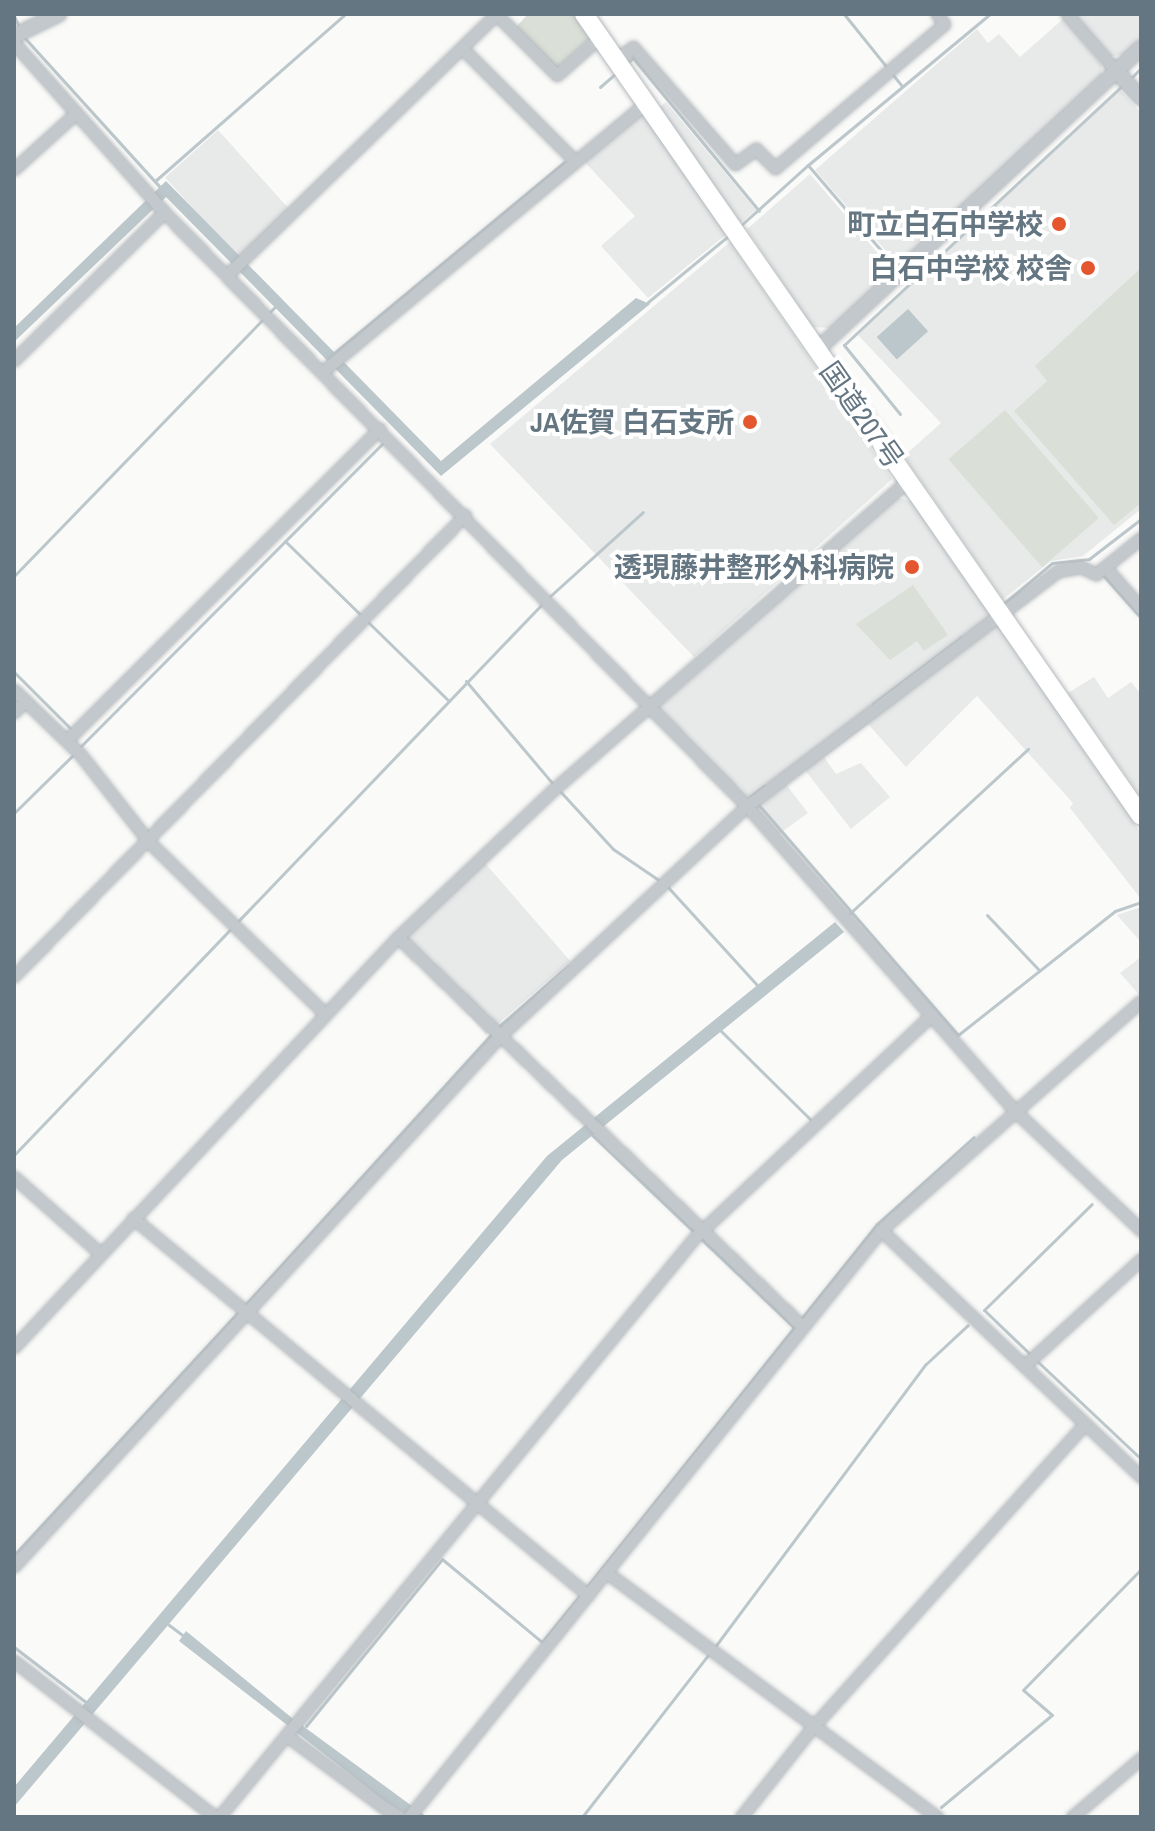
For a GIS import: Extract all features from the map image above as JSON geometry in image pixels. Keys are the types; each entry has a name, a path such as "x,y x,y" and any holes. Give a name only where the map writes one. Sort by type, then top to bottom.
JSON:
{"highway":[{"name":"国道207号","path":"584,14 1141,816"}],"street":[{"path":"59,14 18,36 76,113 157,204 231,272 267,316 325,369 385,435 548,596 651,706 752,803 845,918 1014,1110 1141,1230"},
{"path":"231,272 464,50 496,14 557,75 600,37"},
{"path":"619,64 633,47 735,164 756,149 775,168 944,24 937,14"},
{"path":"1067,14 1141,98"},
{"path":"817,350 901,272 1123,78 1141,48"},
{"path":"464,50 575,161"},
{"path":"325,369 646,103"},
{"path":"14,169 76,113"},
{"path":"14,360 157,204"},
{"path":"74,741 385,435"},
{"path":"14,1347 398,937 556,787 908,480"},
{"path":"14,976 149,842 465,515"},
{"path":"1101,570 1141,538"},
{"path":"14,1566 496,1033 667,885 752,803 999,611 1058,571 1081,567 1101,570 1141,608"},
{"path":"14,690 74,741 149,842 231,928 324,1013"},
{"path":"14,712 25,701"},
{"path":"398,937 602,1134 699,1233 800,1324"},
{"path":"413,1813 584,1592 606,1572 800,1324 881,1230 1141,1001"},
{"path":"14,1661 217,1817 699,1233 930,1016"},
{"path":"14,1177 100,1253"},
{"path":"133,1218 584,1592"},
{"path":"881,1230 1030,1360 1085,1424 1138,1467"},
{"path":"1030,1360 1141,1259"},
{"path":"741,1817 811,1729 1085,1424"},
{"path":"606,1572 811,1729 937,1817"},
{"path":"293,1727 397,1817"},
{"path":"1072,1817 1141,1758"}],"shaded area":[{"path":"528,14 575,14 591,37 557,68 516,27"},
{"path":"1074,14 1141,14 1141,39 1123,55 1111,56"},
{"path":"1064,18 1102,66 1101,75 899,266 815,170 977,29 988,43 999,34 1020,57"},
{"name":"町立白石中学校","path":"1120,90 1141,113 1141,509 1083,556 1051,561 1003,599 904,456 941,423 858,335"},
{"path":"666,102 756,210 741,223 660,107"},
{"path":"642,111 728,233 648,298 601,246 635,216 581,158"},
{"path":"218,130 290,210 238,258 165,178"},
{"path":"810,174 893,271 830,328 813,327 747,229"},
{"path":"166,181 441,461 636,298 650,304 441,476 166,197 14,342 14,328"},
{"path":"730,242 892,479 694,657 490,444"},
{"path":"1141,268 1141,503 1114,525 1014,411 1047,381 1035,366"},
{"path":"908,309 928,331 897,359 877,337"},
{"path":"1005,410 1099,518 1042,567 948,459"},
{"path":"897,497 914,502 1141,833 1141,899 1070,808 1073,803 977,696 906,767 868,724 824,757 836,774 861,763 890,797 851,829 804,769 785,783 808,813 779,834 658,708"},
{"path":"913,585 948,635 924,651 917,641 890,660 856,624"},
{"path":"1094,677 1108,698 1131,682 1141,694 1141,797 1068,693"},
{"path":"485,863 570,961 486,1035 400,936"},
{"path":"1141,907 1141,942 1117,915"},
{"path":"835,922 844,932 562,1160 14,1807 14,1787 547,1156"},
{"path":"1141,957 1141,997 1120,973"},
{"path":"186,1631 292,1718 427,1817 404,1814 382,1799 179,1641"}],"waterway":[{"path":"155,181 345,14"},
{"path":"844,14 901,85"},
{"path":"897,269 808,165 990,14"},
{"path":"14,16 20,29"},
{"path":"23,36 160,187"},
{"path":"627,63 633,58 759,211"},
{"path":"1131,78 1141,68"},
{"path":"600,87 615,74"},
{"path":"900,414 844,345 1122,86"},
{"path":"333,354 564,162"},
{"path":"740,226 808,165"},
{"path":"648,302 728,236"},
{"path":"14,576 276,306"},
{"path":"79,748 384,442"},
{"path":"548,598 643,512"},
{"path":"1002,605 1052,563 1089,559 1141,519"},
{"path":"285,541 448,700"},
{"path":"1102,574 1141,618"},
{"path":"14,1155 543,603"},
{"path":"873,704 962,637"},
{"path":"14,672 71,729"},
{"path":"466,681 554,785"},
{"path":"848,915 1028,749"},
{"path":"14,813 74,754"},
{"path":"764,786 751,796 958,1035 1115,911 1141,902"},
{"path":"559,790 613,849 660,881"},
{"path":"666,885 758,986"},
{"path":"987,915 1039,970"},
{"path":"498,1027 568,966"},
{"path":"719,1029 810,1119"},
{"path":"245,1305 493,1032"},
{"path":"591,1134 794,1327"},
{"path":"801,1319 877,1224 974,1137"},
{"path":"1031,1355 984,1310 1092,1204"},
{"path":"14,1555 240,1310"},
{"path":"586,1588 796,1325"},
{"path":"714,1648 926,1364 968,1325"},
{"path":"1036,1360 1141,1459"},
{"path":"306,1726 442,1559 542,1642 581,1594"},
{"path":"941,1807 1052,1715 1023,1690 1141,1569"},
{"path":"165,1622 185,1637"},
{"path":"14,1647 87,1703"},
{"path":"582,1817 709,1654"}],"place":[{"name":"町立白石中学校","path":"1059,224"},
{"name":"白石中学校 校舎","path":"1088,268"},
{"name":"JA佐賀 白石支所","path":"750,422"},
{"name":"透現藤井整形外科病院","path":"912,567"}]}
